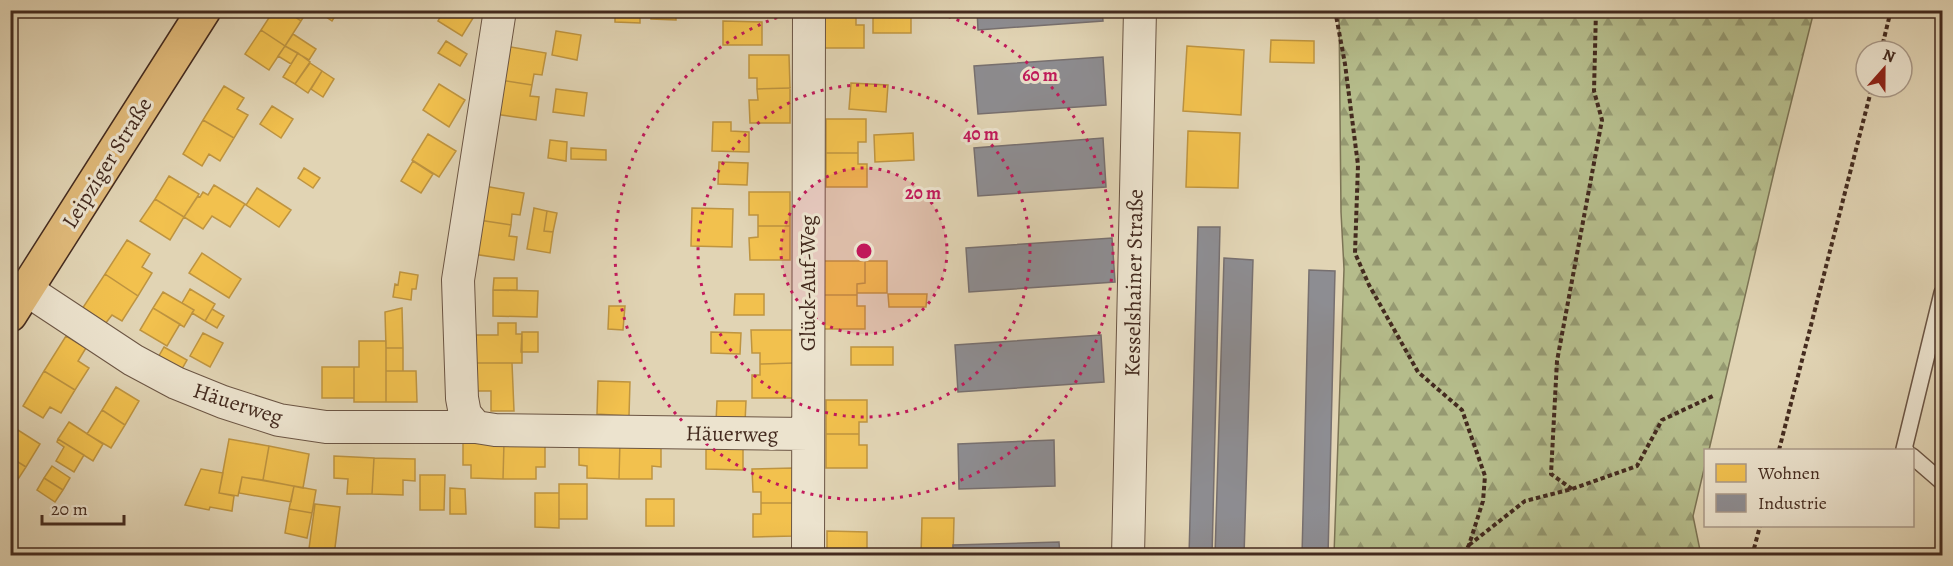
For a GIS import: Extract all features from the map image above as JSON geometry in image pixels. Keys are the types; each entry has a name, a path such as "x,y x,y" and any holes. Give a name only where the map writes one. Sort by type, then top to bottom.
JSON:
{"main road":[{"name":"Leipziger Straße","path":"19,302 204,10"}],"street":[{"path":"476,427 465,414 462,398 458,280 500,10"},
{"name":"Glück-Auf-Weg","path":"808,555 809,10"},
{"name":"Kesselshainer Straße","path":"1128,555 1140,10"},
{"name":"Häuerweg","path":"19,302 176,383 223,402 279,420 326,427 476,427 495,430 808,434"}],"lane":[{"path":"1904,449 1942,293"},
{"path":"1914,458 1942,482"}],"path":[{"path":"1335,10 1345,64 1358,165 1354,219 1355,253 1369,285 1418,372 1462,411 1485,476 1483,501 1469,545 1463,555"},
{"path":"1572,489 1551,474 1556,372 1602,120 1594,91 1596,10"},
{"path":"1884,39 1891,10"},
{"path":"1779,449 1869,99"},
{"path":"1469,545 1525,501 1572,489 1637,466 1662,420 1715,395"},
{"path":"1752,555 1759,527"}],"green space":[{"path":"1339,11 1814,11 1709,449 1704,449 1704,469 1693,516 1701,555 1334,555 1344,269 1341,212"}],"building: Wohnen":[{"path":"274,10 285,10 301,21 285,46 261,30"},
{"path":"285,10 308,10 301,21"},
{"path":"316,10 339,10 332,21"},
{"path":"444,10 478,10 462,36 438,21"},
{"path":"615,10 640,10 640,23 615,22"},
{"path":"651,10 676,10 676,20 651,19"},
{"path":"823,10 856,10 856,14 823,14"},
{"path":"873,10 911,10 911,33 873,33"},
{"path":"823,14 856,14 856,25 864,25 864,48 824,48"},
{"path":"723,21 762,22 762,45 723,45"},
{"path":"261,30 285,46 269,70 245,54"},
{"path":"556,31 581,35 577,60 552,55"},
{"path":"293,34 316,49 309,60 285,46"},
{"path":"1271,40 1314,41 1314,63 1270,62"},
{"path":"446,41 467,54 460,66 438,53"},
{"path":"285,46 298,53 291,64 278,56"},
{"path":"505,46 546,53 542,75 534,74 532,85 500,80"},
{"path":"1187,46 1244,50 1241,115 1183,111"},
{"path":"298,53 310,62 295,84 283,77"},
{"path":"749,55 789,55 790,88 757,89 757,78 749,78"},
{"path":"310,63 322,71 308,93 295,84"},
{"path":"322,71 334,79 323,97 311,89"},
{"path":"500,80 532,85 530,96 539,97 536,120 495,114"},
{"path":"851,83 888,85 886,112 849,109"},
{"path":"439,84 465,100 449,127 423,110"},
{"path":"224,86 244,98 237,109 248,115 234,138 203,120"},
{"path":"790,88 790,123 750,123 749,100 758,100 757,89"},
{"path":"556,89 587,93 584,116 553,112"},
{"path":"272,106 293,119 281,138 260,124"},
{"path":"826,119 866,119 866,142 858,142 858,153 826,153"},
{"path":"203,120 234,138 220,161 209,154 202,166 183,154"},
{"path":"713,122 731,122 731,131 749,132 749,152 712,151"},
{"path":"1188,131 1240,133 1238,188 1186,187"},
{"path":"913,133 914,160 875,162 874,135"},
{"path":"428,134 456,151 439,177 412,160"},
{"path":"550,140 567,142 566,161 548,158"},
{"path":"571,148 606,150 606,160 571,159"},
{"path":"826,153 858,153 858,164 867,164 867,187 826,187"},
{"path":"413,161 433,174 421,193 401,181"},
{"path":"719,162 748,163 747,185 718,184"},
{"path":"304,168 320,178 313,188 298,178"},
{"path":"169,176 199,194 184,217 155,199"},
{"path":"214,185 245,204 230,227 212,216 203,229 184,217 198,196 200,197 203,192 208,195"},
{"path":"484,186 524,193 520,215 512,214 511,225 479,220"},
{"path":"257,188 291,210 279,227 246,205"},
{"path":"749,192 790,192 790,226 758,226 758,215 749,215"},
{"path":"155,199 184,217 170,240 140,221"},
{"path":"534,208 547,211 544,231 553,232 550,253 527,249"},
{"path":"692,208 733,209 732,247 691,246"},
{"path":"547,211 557,213 553,232 544,231"},
{"path":"479,220 511,225 509,236 517,237 514,260 473,254"},
{"path":"758,226 790,226 790,260 750,260 749,238 758,237"},
{"path":"127,240 150,254 142,267 152,273 138,296 105,274"},
{"path":"202,253 241,279 229,298 189,273"},
{"path":"824,261 865,261 865,283 857,284 857,295 824,295"},
{"path":"865,261 887,261 887,293 857,293 857,284 865,283"},
{"path":"400,272 418,275 416,289 412,289 411,300 393,297"},
{"path":"105,274 138,296 122,321 112,315 105,324 82,309"},
{"path":"494,278 517,278 517,290 493,290"},
{"path":"190,289 215,304 205,321 192,313 194,310 182,303"},
{"path":"493,290 538,291 537,317 493,316"},
{"path":"163,292 194,310 184,327 153,308"},
{"path":"735,294 764,294 764,315 734,315"},
{"path":"888,294 927,294 926,307 889,307"},
{"path":"824,295 857,295 857,306 865,306 865,329 824,329"},
{"path":"609,306 625,306 623,330 608,329"},
{"path":"153,308 180,324 167,346 140,330"},
{"path":"402,308 403,348 386,348 385,312"},
{"path":"212,309 224,316 217,328 205,321"},
{"path":"498,323 516,323 516,334 522,334 522,363 470,363 470,335 498,335"},
{"path":"751,330 792,330 793,363 760,364 760,353 752,353"},
{"path":"522,332 538,332 538,352 521,352"},
{"path":"711,332 741,333 740,354 711,353"},
{"path":"203,333 223,343 210,367 190,356"},
{"path":"66,336 86,348 78,361 89,368 75,390 44,371"},
{"path":"359,341 386,341 386,402 354,402 354,367 359,367"},
{"path":"164,347 187,360 179,374 156,361"},
{"path":"851,347 893,347 893,365 851,365"},
{"path":"386,348 403,348 403,371 386,371"},
{"path":"470,363 512,363 514,411 491,411 491,391 470,391"},
{"path":"793,363 793,398 752,398 752,375 760,375 760,364"},
{"path":"322,367 354,367 354,398 322,398"},
{"path":"44,371 75,390 61,413 50,407 43,418 23,406"},
{"path":"386,371 416,371 417,402 386,402"},
{"path":"598,381 630,382 629,416 597,414"},
{"path":"116,387 139,401 125,425 102,410"},
{"path":"826,400 867,400 867,422 859,422 859,434 826,434"},
{"path":"717,401 746,401 745,423 716,422"},
{"path":"102,410 125,425 111,448 87,434"},
{"path":"69,422 103,444 93,461 58,439"},
{"path":"10,425 40,444 26,467 10,457"},
{"path":"826,434 859,434 859,445 867,445 867,468 826,468"},
{"path":"58,439 84,455 74,472 56,461 64,447 57,442"},
{"path":"229,439 269,446 263,480 242,477 238,496 219,493"},
{"path":"463,441 504,442 503,479 471,478 471,465 463,465"},
{"path":"579,441 620,442 619,479 587,478 587,466 579,465"},
{"path":"504,442 545,443 545,467 536,467 536,479 503,479"},
{"path":"620,442 661,443 661,467 652,466 652,479 619,479"},
{"path":"269,446 309,454 303,488 263,480"},
{"path":"706,449 743,449 743,470 706,469"},
{"path":"334,456 374,458 372,494 347,494 348,479 334,478"},
{"path":"10,457 26,467 11,490 10,489"},
{"path":"374,458 415,459 415,481 403,480 403,495 372,494"},
{"path":"52,466 70,478 63,490 44,478"},
{"path":"793,468 794,503 761,503 761,492 753,492 752,469"},
{"path":"201,469 223,473 219,493 234,496 232,511 210,507 209,510 185,505"},
{"path":"420,475 445,475 444,510 420,510"},
{"path":"242,477 294,486 291,502 239,493"},
{"path":"44,478 63,490 55,502 37,490"},
{"path":"559,484 587,484 587,519 559,519"},
{"path":"294,486 316,490 312,513 289,509"},
{"path":"450,488 465,489 466,514 450,514"},
{"path":"535,493 559,493 559,528 535,527"},
{"path":"646,499 674,499 674,526 646,526"},
{"path":"761,503 794,503 794,536 753,537 753,514 761,514"},
{"path":"315,504 340,507 334,556 308,556"},
{"path":"289,509 312,513 307,538 285,533"},
{"path":"922,518 954,518 953,556 921,556"},
{"path":"827,531 867,532 867,554 827,556"},
{"path":"720,552 739,552 739,556 720,556"}],"building: Industrie":[{"path":"977,10 1102,10 1103,21 978,30"},
{"path":"1103,57 1106,105 978,114 974,66"},
{"path":"1103,138 1106,187 978,196 974,148"},
{"path":"1198,227 1220,227 1212,556 1189,556"},
{"path":"1112,238 1115,282 969,292 966,248"},
{"path":"1224,258 1253,260 1244,556 1215,556"},
{"path":"1309,270 1335,271 1328,556 1302,556"},
{"path":"1101,335 1104,382 958,392 955,345"},
{"path":"1054,440 1055,486 959,489 958,444"},
{"path":"1059,542 1060,556 953,556 953,545"}]}
